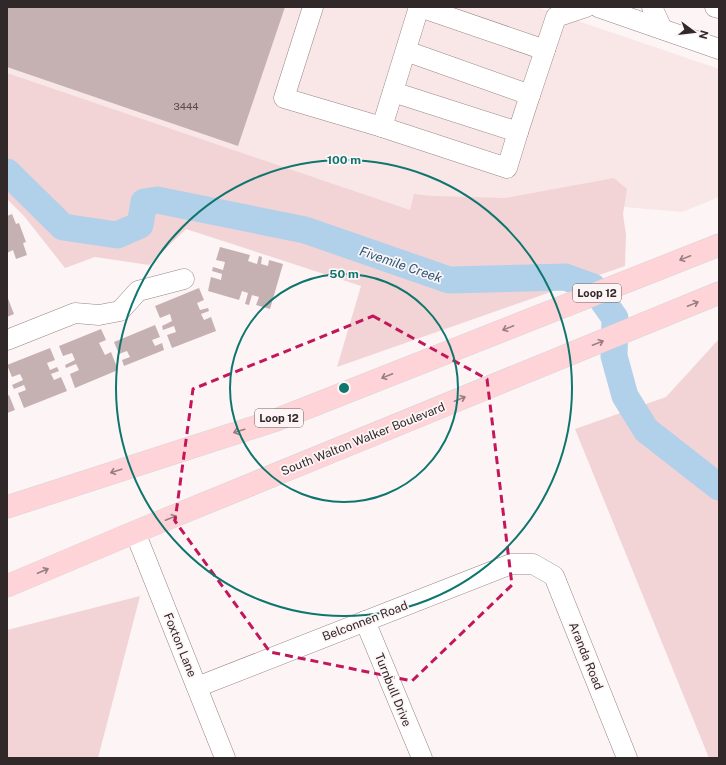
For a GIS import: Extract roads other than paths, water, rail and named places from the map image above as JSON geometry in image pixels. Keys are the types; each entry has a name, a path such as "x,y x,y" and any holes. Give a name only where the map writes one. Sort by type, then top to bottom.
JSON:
{"main road":[{"name":"Loop 12","path":"7,507 276,420 719,245"},
{"name":"South Walton Walker Boulevard","path":"7,586 135,532 719,293"}],"street":[{"path":"313,7 284,98 382,127 507,168 556,17 586,7"},
{"path":"382,127 420,7 545,50"},
{"path":"598,7 719,49"},
{"path":"652,7 662,29"},
{"path":"715,7 719,8"},
{"path":"406,51 530,95"},
{"path":"393,92 518,132"},
{"path":"7,340 75,313 99,315 120,311 138,291 184,279"},
{"name":"Foxton Lane","path":"135,532 225,758"},
{"name":"Belconnen Road","path":"197,687 511,564 533,564"},
{"name":"Aranda Road","path":"533,564 554,576 627,758"},
{"name":"Turnbull Drive","path":"365,621 422,758"}],"waterway":[{"name":"Fivemile Creek","path":"7,172 63,227 117,235 140,225 144,202 157,200 305,230 449,280 565,277 593,287 615,318 614,356 625,396 646,430 719,487"}]}
